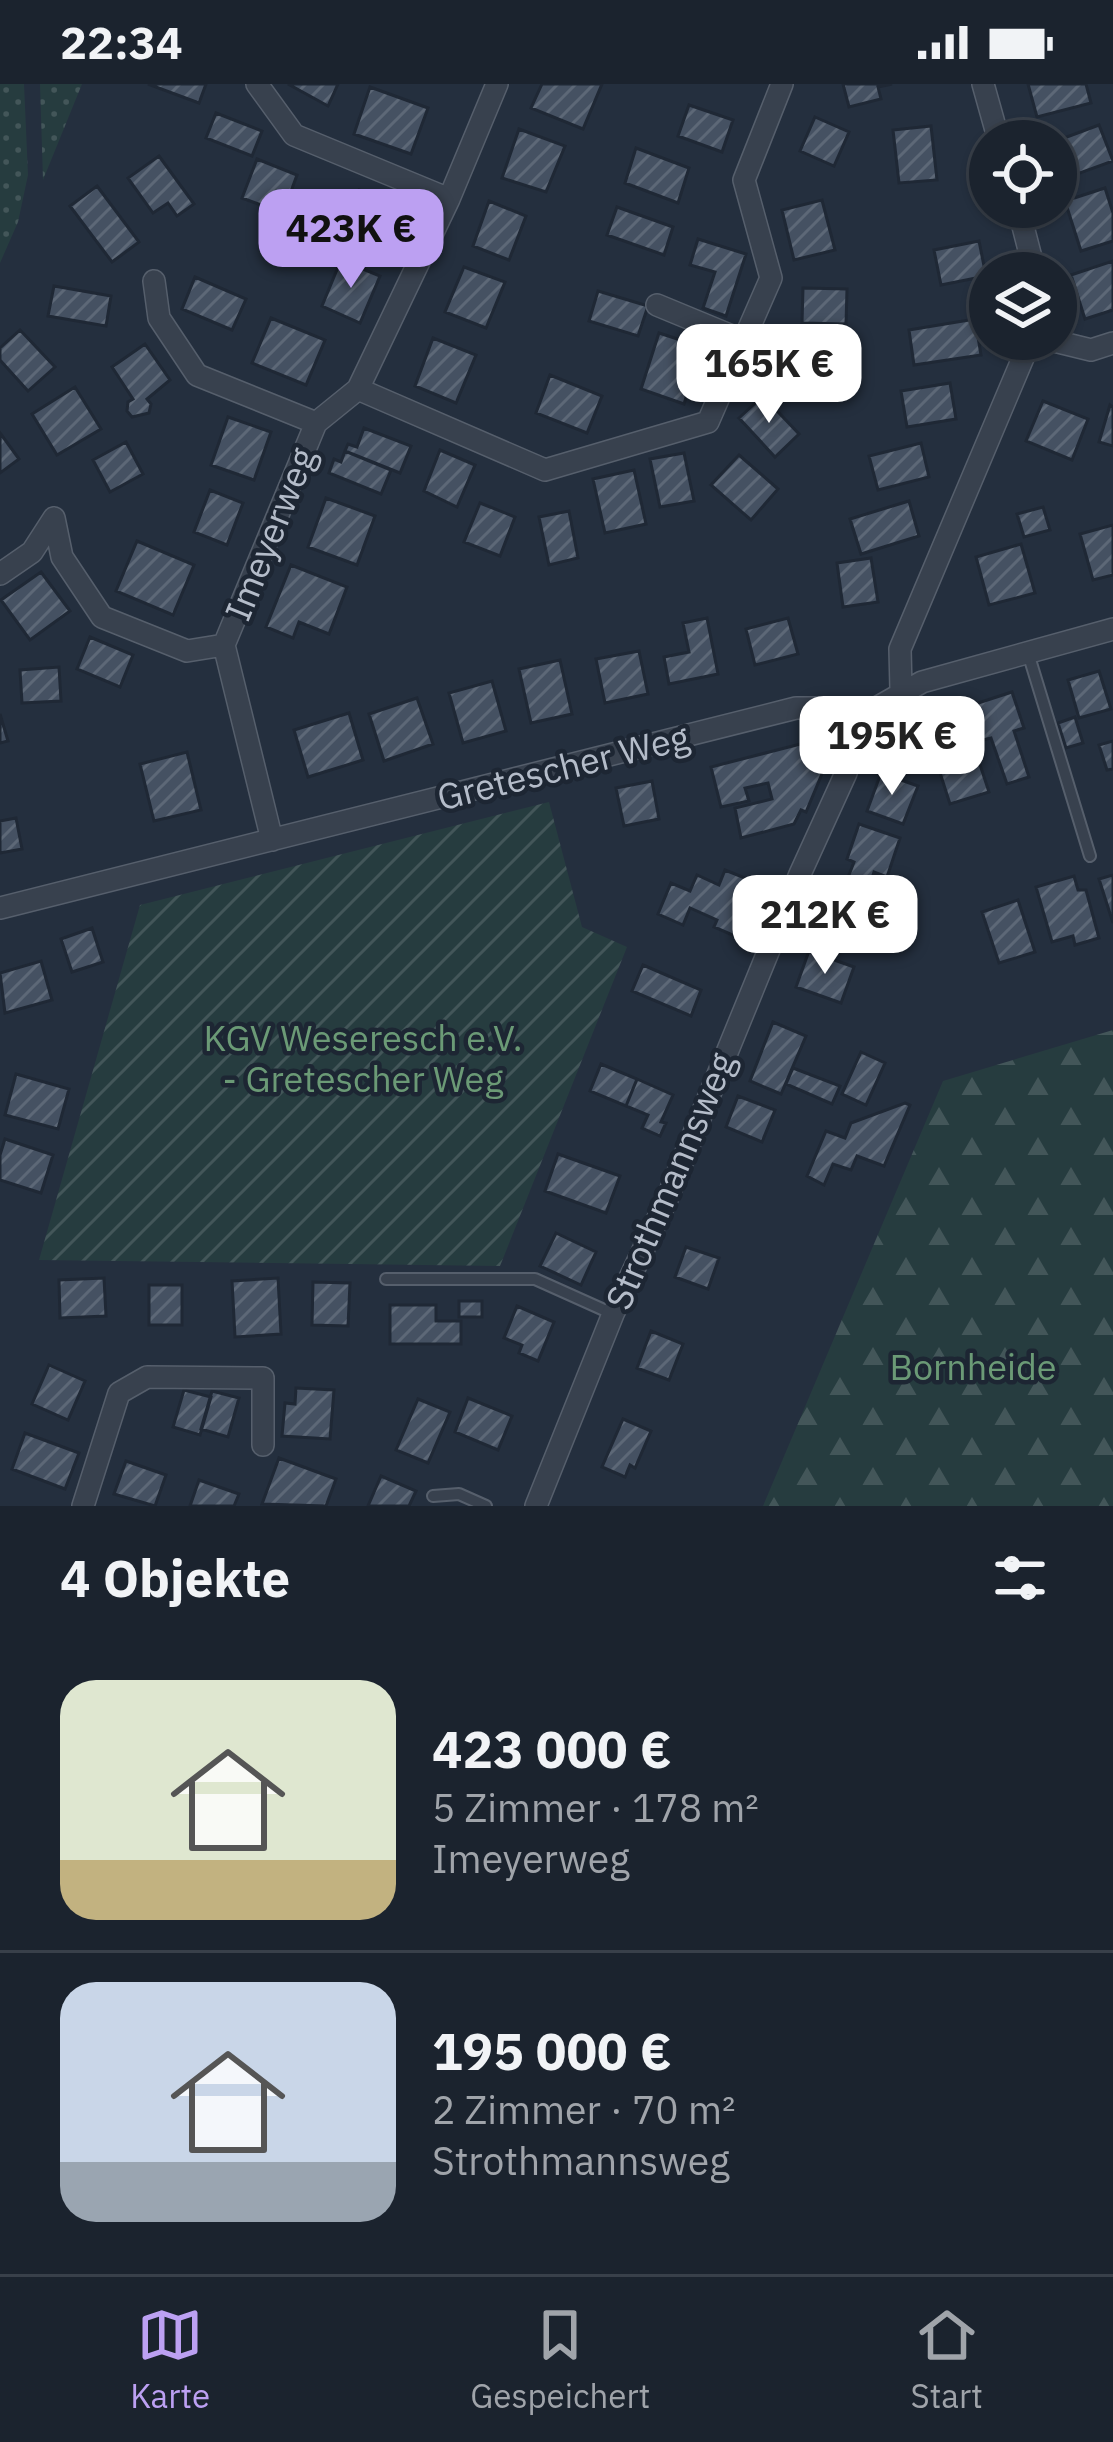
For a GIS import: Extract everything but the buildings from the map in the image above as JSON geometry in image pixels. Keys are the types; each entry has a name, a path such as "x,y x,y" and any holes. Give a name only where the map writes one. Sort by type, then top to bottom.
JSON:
{"street":[{"path":"257,84 294,135 449,199"},
{"name":"Imeyerweg","path":"272,840 224,645 316,424 358,389 449,199 497,84"},
{"path":"358,389 545,470 708,422 771,278 743,180 782,84"},
{"path":"982,84 993,120"},
{"name":"Imeyerweg","path":"154,281 159,319 197,375 316,424"},
{"path":"658,305 744,341"},
{"path":"1077,347 1091,350 1113,343"},
{"path":"902,690 900,650 1022,360"},
{"name":"Imeyerweg","path":"0,574 32,552 53,518 62,557 101,616 187,651 224,645"},
{"path":"850,723 902,690 1113,629"},
{"name":"Gretescher Weg","path":"0,908 796,708 826,708 850,723"},
{"name":"Strothmannsweg","path":"536,1506 613,1314 667,1199 846,772 854,747 850,723"},
{"path":"83,1506 119,1393 147,1377 263,1378 263,1445"}],"lane":[{"path":"1028,653 1090,856"},
{"path":"386,1279 535,1279 613,1314"},
{"path":"433,1496 459,1494 486,1506"}],"green space":[{"path":"0,84 24,84 28,175 18,222 0,263"},
{"path":"40,84 82,84 43,180"},
{"name":"KGV Weseresch e.V. - Gretescher Weg","path":"549,802 582,927 627,947 500,1266 39,1260 140,905"},
{"name":"Bornheide","path":"1113,1030 1113,1506 763,1506 943,1081"}]}
